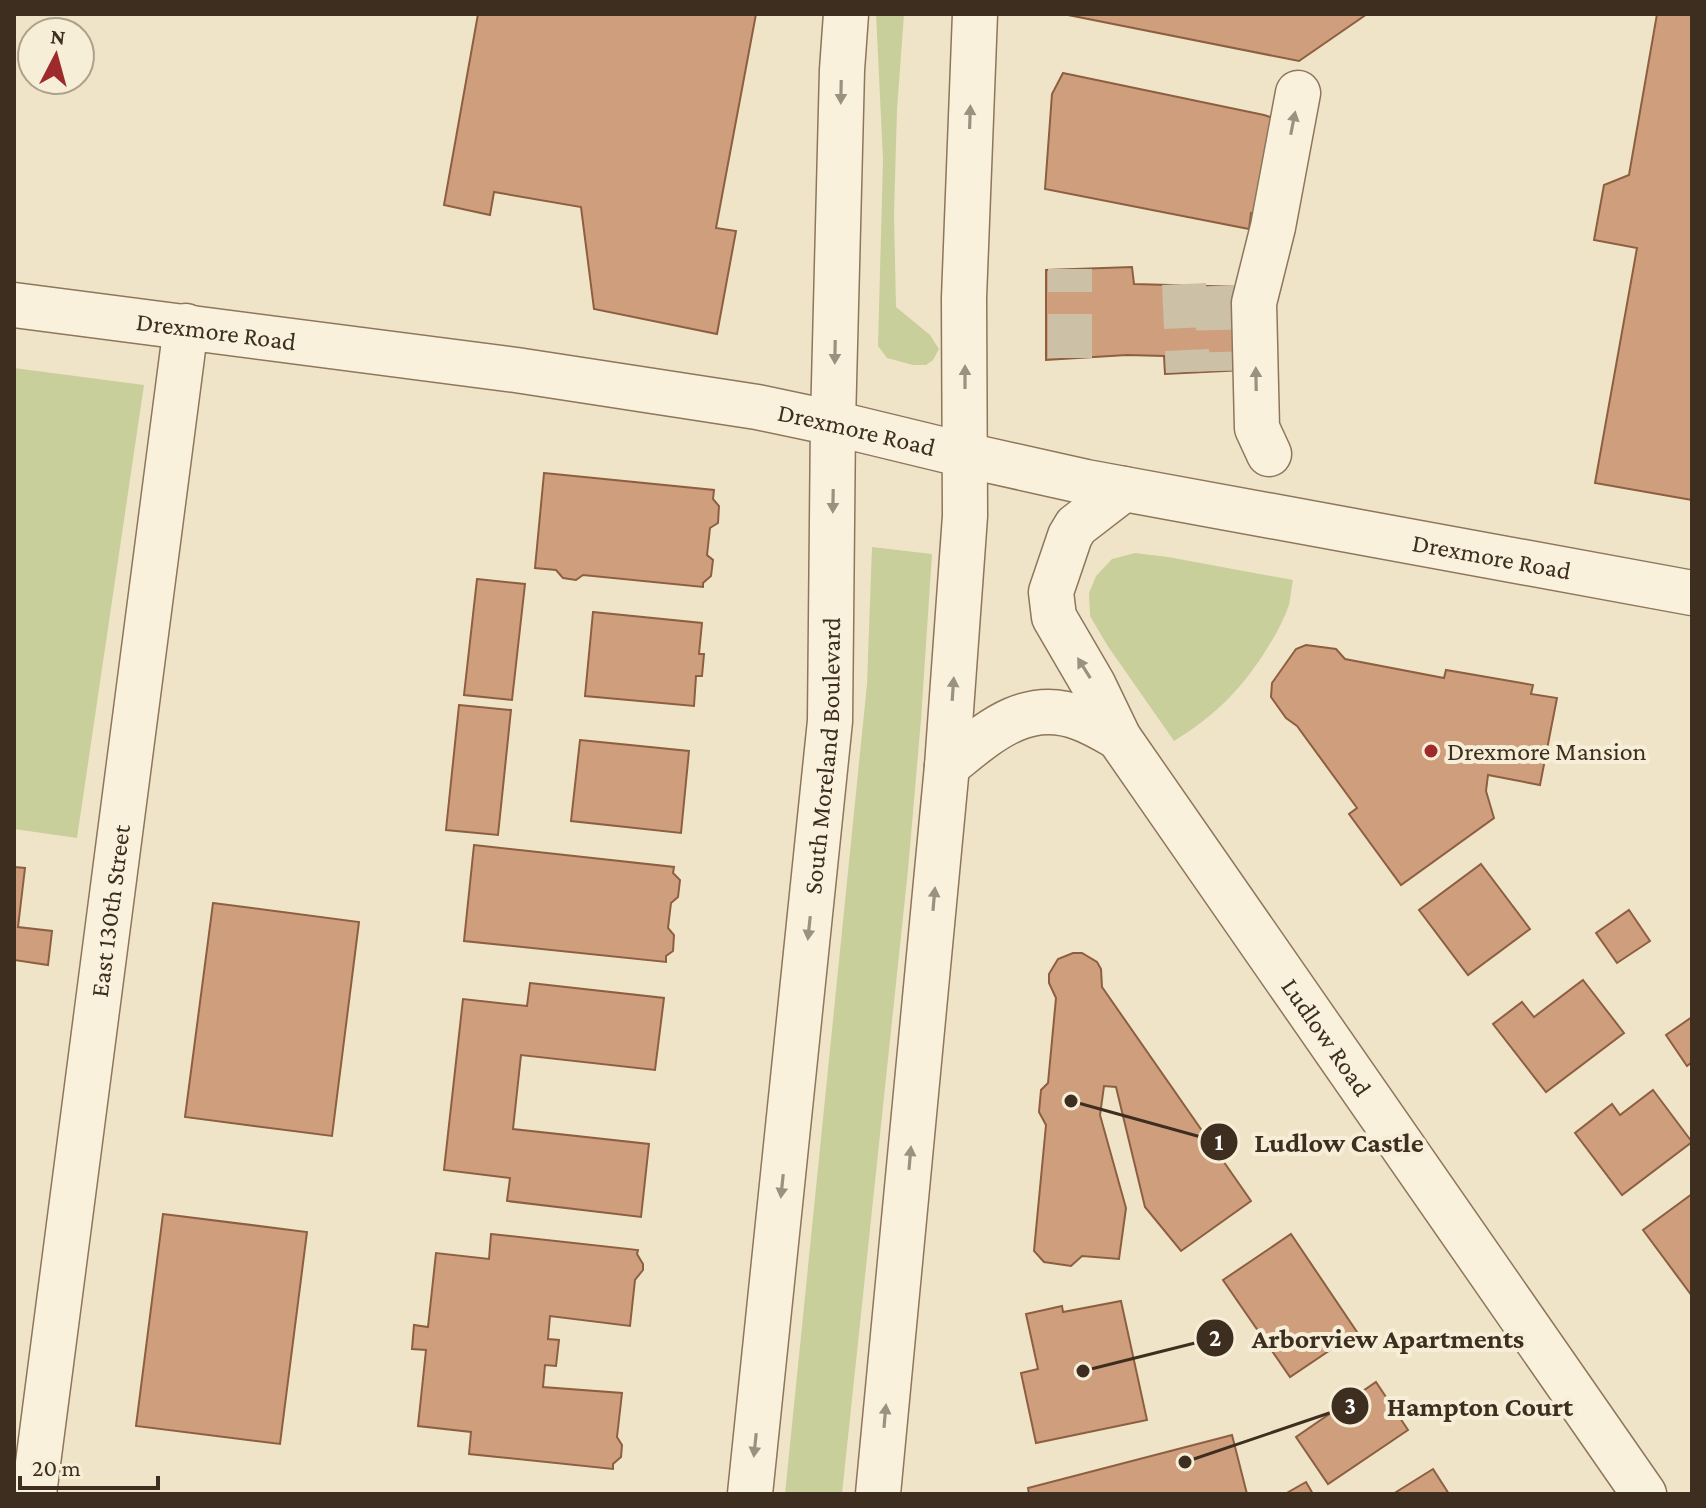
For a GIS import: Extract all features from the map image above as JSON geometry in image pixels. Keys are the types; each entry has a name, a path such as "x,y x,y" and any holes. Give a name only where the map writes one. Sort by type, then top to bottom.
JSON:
{"street":[{"name":"South Moreland Boulevard","path":"750,1494 830,721 833,423 846,14"},
{"path":"878,1494 947,766 965,516 964,298 975,14"},
{"path":"1269,454 1257,428 1254,303 1273,227 1298,93"},
{"name":"Drexmore Road","path":"14,305 516,370 757,407 1124,489 1692,593"},
{"name":"East 130th Street","path":"34,1494 186,326"},
{"name":"Ludlow Road","path":"1124,489 1076,526 1070,536 1051,592 1054,617 1093,684 1119,738 1644,1494"},
{"name":"Ludlow Road","path":"947,766 993,729 1022,715 1058,712 1081,718 1119,738"}],"green space":[{"path":"876,14 904,14 894,214 896,307 930,335 939,349 926,365 887,358 878,346 883,159"},
{"path":"14,368 144,385 77,838 14,829"},
{"path":"872,547 932,554 908,870 842,1494 785,1494 867,684"},
{"path":"1135,553 1293,580 1284,618 1254,669 1224,703 1174,741 1090,616 1089,593 1096,576 1112,559"}],"building":[{"path":"478,14 756,14 716,228 736,231 717,334 594,309 581,207 494,192 490,215 444,205"},
{"path":"1063,14 1367,14 1299,61"},
{"path":"1657,14 1692,14 1692,500 1595,483 1637,248 1594,240 1604,185 1629,175"},
{"path":"1063,73 1282,121 1266,216 1251,213 1249,229 1045,189 1052,94"},
{"path":"1132,267 1134,284 1243,287 1244,370 1165,374 1164,356 1046,360 1046,270"},
{"path":"544,473 714,490 713,499 719,506 718,523 710,528 707,555 713,560 711,576 703,587 583,575 576,580 563,578 556,570 535,568"},
{"path":"477,579 525,584 512,700 464,695"},
{"path":"593,612 702,623 699,654 704,654 702,676 696,676 694,706 585,696"},
{"name":"Drexmore Mansion","path":"1306,645 1336,649 1345,659 1444,678 1446,670 1533,685 1531,694 1557,698 1540,785 1488,775 1486,791 1494,818 1401,885 1349,814 1357,808 1297,726 1286,718 1271,697 1272,683 1296,649"},
{"path":"459,705 511,710 498,835 446,830"},
{"path":"580,740 689,751 681,833 571,821"},
{"path":"474,845 674,867 673,873 680,880 678,897 671,903 668,928 674,935 673,951 666,956 666,962 464,941"},
{"path":"1481,864 1530,929 1468,975 1419,910"},
{"path":"14,867 25,868 18,927 52,931 48,965 14,960"},
{"path":"213,903 359,922 332,1136 185,1117"},
{"path":"1629,910 1650,941 1617,963 1596,933"},
{"path":"1082,953 1097,962 1101,969 1102,987 1251,1201 1181,1251 1145,1207 1116,1087 1104,1086 1100,1115 1126,1208 1119,1259 1082,1256 1071,1266 1044,1262 1034,1251 1046,1125 1039,1112 1041,1090 1048,1083 1056,998 1049,983 1049,974 1058,959"},
{"path":"1583,980 1624,1033 1546,1092 1493,1024 1522,1002 1534,1017"},
{"path":"530,983 664,998 655,1070 521,1055 513,1129 649,1144 641,1217 507,1201 510,1178 444,1170 463,999 527,1006"},
{"path":"1692,1017 1692,1062 1687,1066 1666,1035"},
{"path":"1653,1090 1692,1142 1622,1195 1575,1133 1612,1104 1620,1115"},
{"path":"1692,1194 1692,1296 1643,1230"},
{"path":"163,1214 307,1232 280,1444 136,1426"},
{"path":"491,1234 638,1250 643,1270 635,1280 630,1326 550,1316 548,1339 559,1340 556,1366 545,1365 543,1387 622,1393 617,1437 622,1445 621,1457 613,1464 613,1469 469,1454 471,1432 418,1426 426,1350 412,1349 414,1325 428,1327 436,1253 489,1259"},
{"path":"1291,1234 1357,1332 1290,1377 1223,1280"},
{"path":"1121,1301 1147,1420 1036,1443 1021,1373 1038,1369 1026,1314 1062,1306 1063,1312"},
{"path":"1376,1382 1408,1430 1328,1484 1296,1437"},
{"path":"1232,1435 1247,1494 1029,1494 1028,1488"},
{"path":"1433,1469 1449,1494 1393,1494"},
{"path":"1306,1482 1313,1494 1285,1494"}],"tunnel":[{"path":"1070,269 1070,358"},
{"path":"1184,284 1188,372"},
{"path":"1217,286 1219,371"}],"place":[{"name":"Drexmore Mansion","path":"1431,751"},
{"name":"Ludlow Castle","path":"1071,1101"},
{"name":"Arborview Apartments","path":"1083,1371"},
{"name":"Hampton Court","path":"1185,1462"}]}
